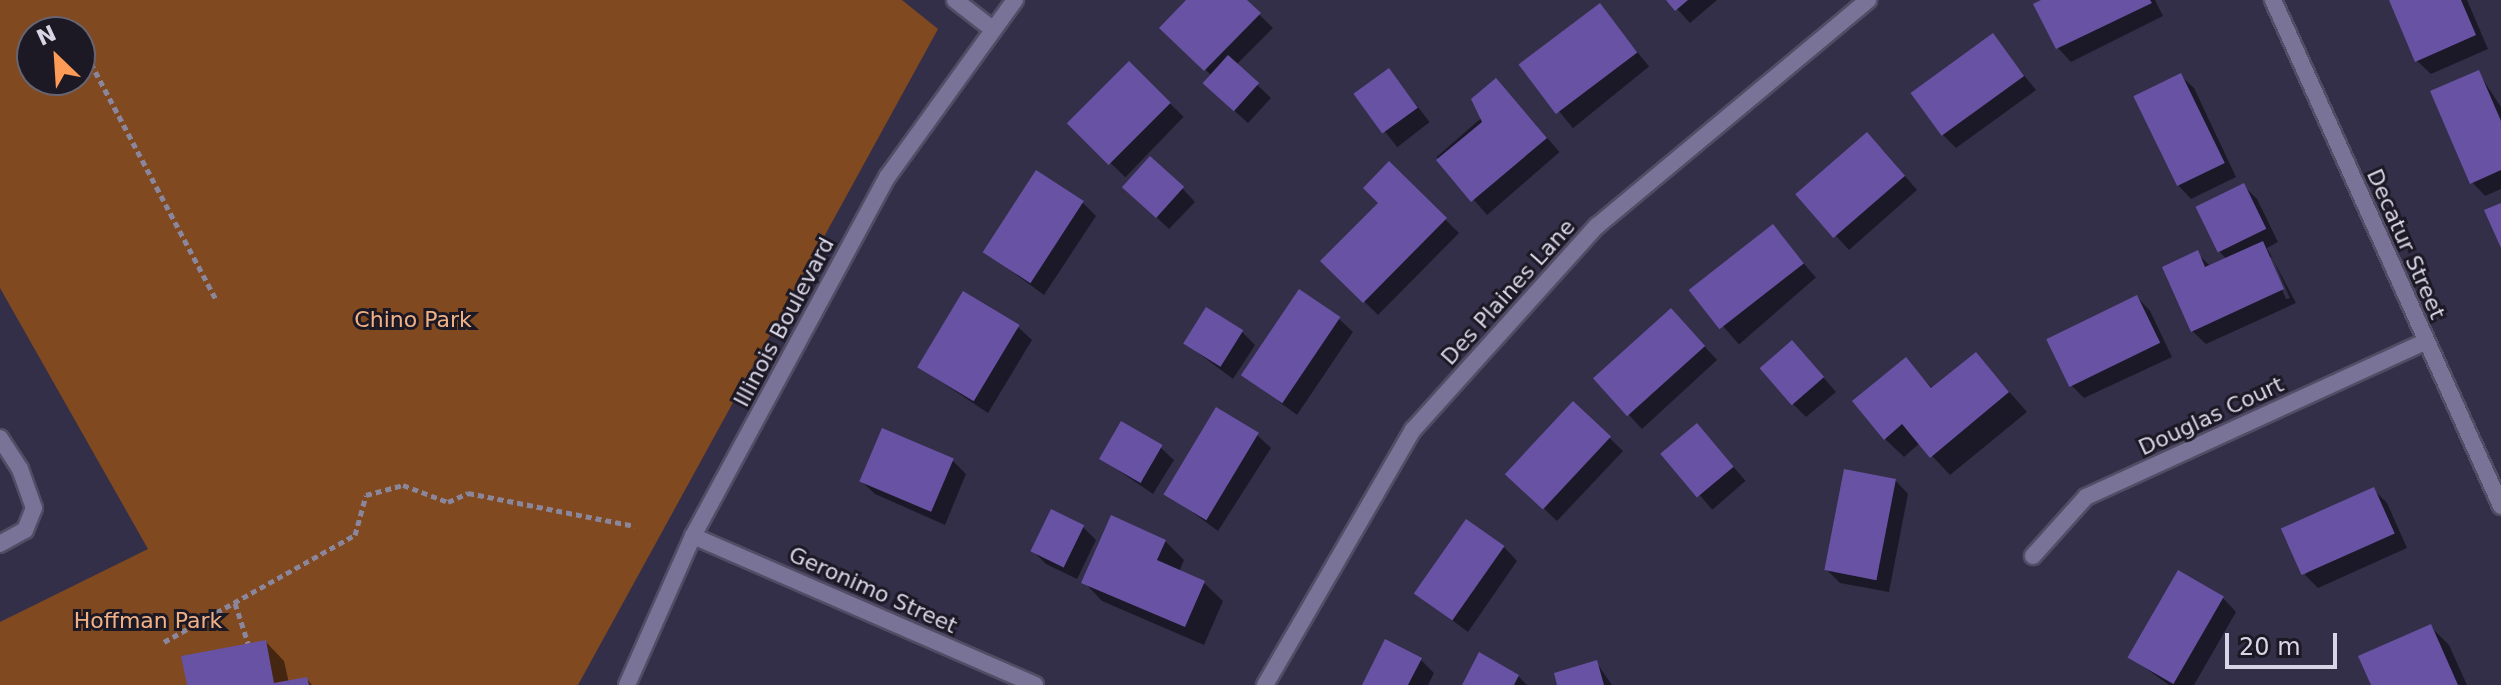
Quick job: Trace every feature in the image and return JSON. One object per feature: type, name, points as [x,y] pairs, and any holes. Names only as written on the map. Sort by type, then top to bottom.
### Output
[{"type":"street","points":[[955,0],[991,28]]},
{"type":"street","name":"Illinois Boulevard","points":[[627,685],[693,536],[888,176],[991,28],[1015,0]]},
{"type":"street","name":"Des Plaines Lane","points":[[1265,685],[1413,430],[1597,226],[1868,0]]},
{"type":"street","name":"Decatur Street","points":[[2273,0],[2501,506]]},
{"type":"street","name":"Douglas Court","points":[[2033,556],[2086,497],[2426,341]]},
{"type":"street","points":[[0,438],[20,469],[34,508],[25,530],[0,544]]},
{"type":"street","name":"Geronimo Street","points":[[693,536],[1035,685]]},
{"type":"path","points":[[96,73],[216,300]]},
{"type":"path","points":[[164,642],[355,535],[366,495],[403,485],[448,502],[468,493],[635,526]]},
{"type":"path","points":[[235,603],[248,643]]},
{"type":"green space","name":"Chino Park","points":[[0,0],[902,0],[938,29],[578,685],[0,685],[0,622],[148,549],[0,288]]},
{"type":"building","points":[[1186,0],[1247,0],[1261,13],[1204,71],[1159,28]]},
{"type":"building","points":[[1666,0],[1688,0],[1675,11]]},
{"type":"building","points":[[2041,0],[2150,0],[2152,3],[2056,49],[2033,4]]},
{"type":"building","points":[[2389,0],[2461,0],[2476,35],[2415,62]]},
{"type":"building","points":[[1600,3],[1637,53],[1556,114],[1519,64]]},
{"type":"building","points":[[1993,33],[2024,76],[1942,136],[1910,93]]},
{"type":"building","points":[[1228,55],[1259,83],[1234,111],[1203,83]]},
{"type":"building","points":[[1129,61],[1171,103],[1108,165],[1067,123]]},
{"type":"building","points":[[1389,68],[1418,108],[1382,134],[1353,94]]},
{"type":"building","points":[[2479,70],[2501,121],[2501,170],[2470,184],[2430,91]]},
{"type":"building","points":[[2181,73],[2225,163],[2177,186],[2133,96]]},
{"type":"building","points":[[1496,78],[1547,138],[1471,202],[1436,160],[1482,122],[1471,99]]},
{"type":"building","points":[[1867,132],[1905,176],[1833,238],[1795,194]]},
{"type":"building","points":[[1150,156],[1184,187],[1156,218],[1122,187]]},
{"type":"building","points":[[1389,161],[1447,218],[1363,303],[1320,261],[1378,203],[1363,188]]},
{"type":"building","points":[[1036,170],[1084,201],[1030,283],[983,252]]},
{"type":"building","points":[[2244,183],[2266,229],[2218,253],[2195,207]]},
{"type":"building","points":[[2501,203],[2501,248],[2484,210]]},
{"type":"building","points":[[1773,224],[1804,263],[1719,329],[1689,290]]},
{"type":"building","points":[[2263,241],[2284,289],[2191,332],[2162,267],[2198,250],[2205,267]]},
{"type":"building","points":[[1299,289],[1340,317],[1282,403],[1241,375]]},
{"type":"building","points":[[963,291],[1020,325],[974,401],[917,367]]},
{"type":"building","points":[[2137,295],[2160,343],[2069,387],[2046,339]]},
{"type":"building","points":[[1206,307],[1243,330],[1221,367],[1183,343]]},
{"type":"building","points":[[1671,308],[1705,346],[1627,416],[1593,378]]},
{"type":"building","points":[[1792,340],[1824,377],[1792,405],[1760,368]]},
{"type":"building","points":[[1976,352],[2009,392],[1930,458],[1902,424],[1884,440],[1852,401],[1906,357],[1931,388]]},
{"type":"building","points":[[1573,401],[1611,436],[1543,510],[1505,474]]},
{"type":"building","points":[[1216,407],[1259,433],[1206,520],[1163,494]]},
{"type":"building","points":[[1121,421],[1163,445],[1141,483],[1099,459]]},
{"type":"building","points":[[1697,423],[1734,467],[1697,498],[1660,454]]},
{"type":"building","points":[[882,428],[954,458],[931,512],[859,481]]},
{"type":"building","points":[[1844,469],[1896,479],[1876,580],[1824,570]]},
{"type":"building","points":[[2374,487],[2395,534],[2302,575],[2281,528]]},
{"type":"building","points":[[1051,509],[1084,525],[1064,567],[1030,551]]},
{"type":"building","points":[[1111,515],[1166,540],[1157,560],[1205,581],[1185,627],[1081,583]]},
{"type":"building","points":[[1466,519],[1505,546],[1452,621],[1414,594]]},
{"type":"building","points":[[2178,570],[2224,597],[2173,684],[2128,657]]},
{"type":"building","points":[[2431,624],[2458,685],[2371,685],[2358,656]]},
{"type":"building","points":[[1385,639],[1422,658],[1408,685],[1362,685]]},
{"type":"building","points":[[266,640],[274,683],[307,677],[309,685],[187,685],[181,656]]},
{"type":"building","points":[[1479,652],[1519,675],[1514,685],[1462,685]]},
{"type":"building","points":[[1597,660],[1604,685],[1557,685],[1554,673]]},
{"type":"park label","name":"Hoffman Park","points":[[148,621]]}]
